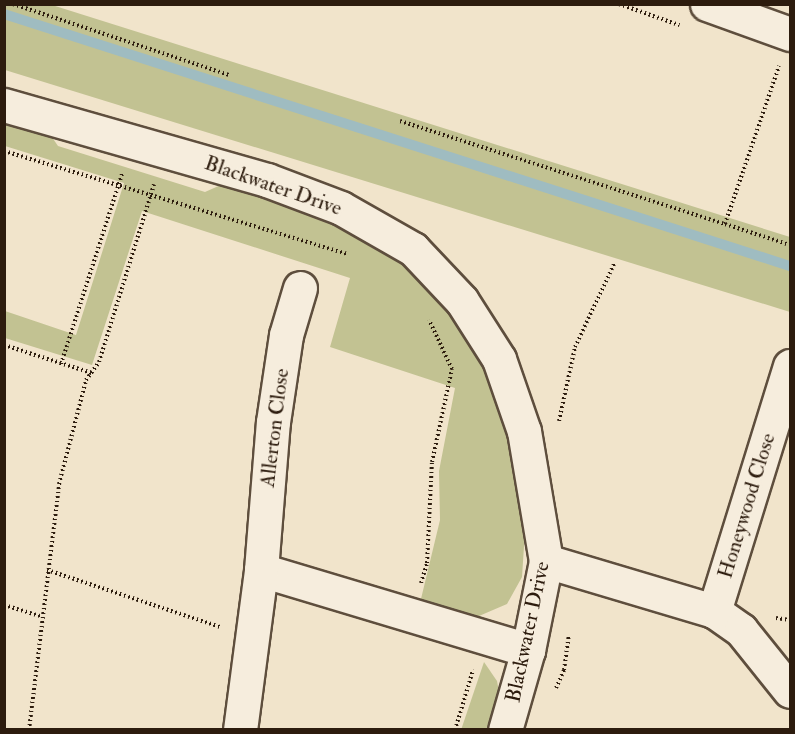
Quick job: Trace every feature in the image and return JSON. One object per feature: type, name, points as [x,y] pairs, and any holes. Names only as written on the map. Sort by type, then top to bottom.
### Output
[{"type":"street","points":[[707,4],[790,34]]},
{"type":"street","name":"Blackwater Drive","points":[[4,105],[267,180],[341,207],[413,249],[462,302],[499,359],[524,431],[546,561],[528,650],[506,729]]},
{"type":"street","name":"Allerton Close","points":[[240,729],[261,570],[273,422],[286,335],[300,288]]},
{"type":"street","name":"Honeywood Close","points":[[714,611],[790,366]]},
{"type":"street","points":[[546,561],[714,611],[741,630],[790,691]]},
{"type":"street","points":[[261,570],[528,650]]},
{"type":"path","points":[[13,4],[229,75]]},
{"type":"path","points":[[725,224],[790,34]]},
{"type":"path","points":[[400,121],[790,245]]},
{"type":"path","points":[[60,364],[119,185],[127,141]]},
{"type":"path","points":[[4,151],[151,194],[357,260]]},
{"type":"path","points":[[30,729],[40,616],[59,484],[86,380],[92,373],[164,151]]},
{"type":"path","points":[[411,615],[427,563],[432,462],[452,369],[423,311]]},
{"type":"path","points":[[4,345],[92,373]]},
{"type":"path","points":[[47,570],[251,638]]},
{"type":"path","points":[[4,605],[40,616]]},
{"type":"path","points":[[455,729],[482,636]]},
{"type":"green space","points":[[4,5],[52,5],[790,237],[790,312],[5,70]]},
{"type":"green space","points":[[4,120],[45,127],[58,146],[205,192],[223,184],[305,207],[377,242],[419,278],[460,323],[485,365],[503,412],[525,531],[522,577],[507,604],[479,616],[463,617],[420,603],[440,520],[439,471],[455,388],[330,347],[350,278],[142,211],[92,365],[5,338],[5,311],[76,335],[124,183],[5,146]]},
{"type":"green space","points":[[484,662],[497,681],[500,697],[492,729],[461,730]]},
{"type":"waterway","points":[[4,14],[790,266]]}]
